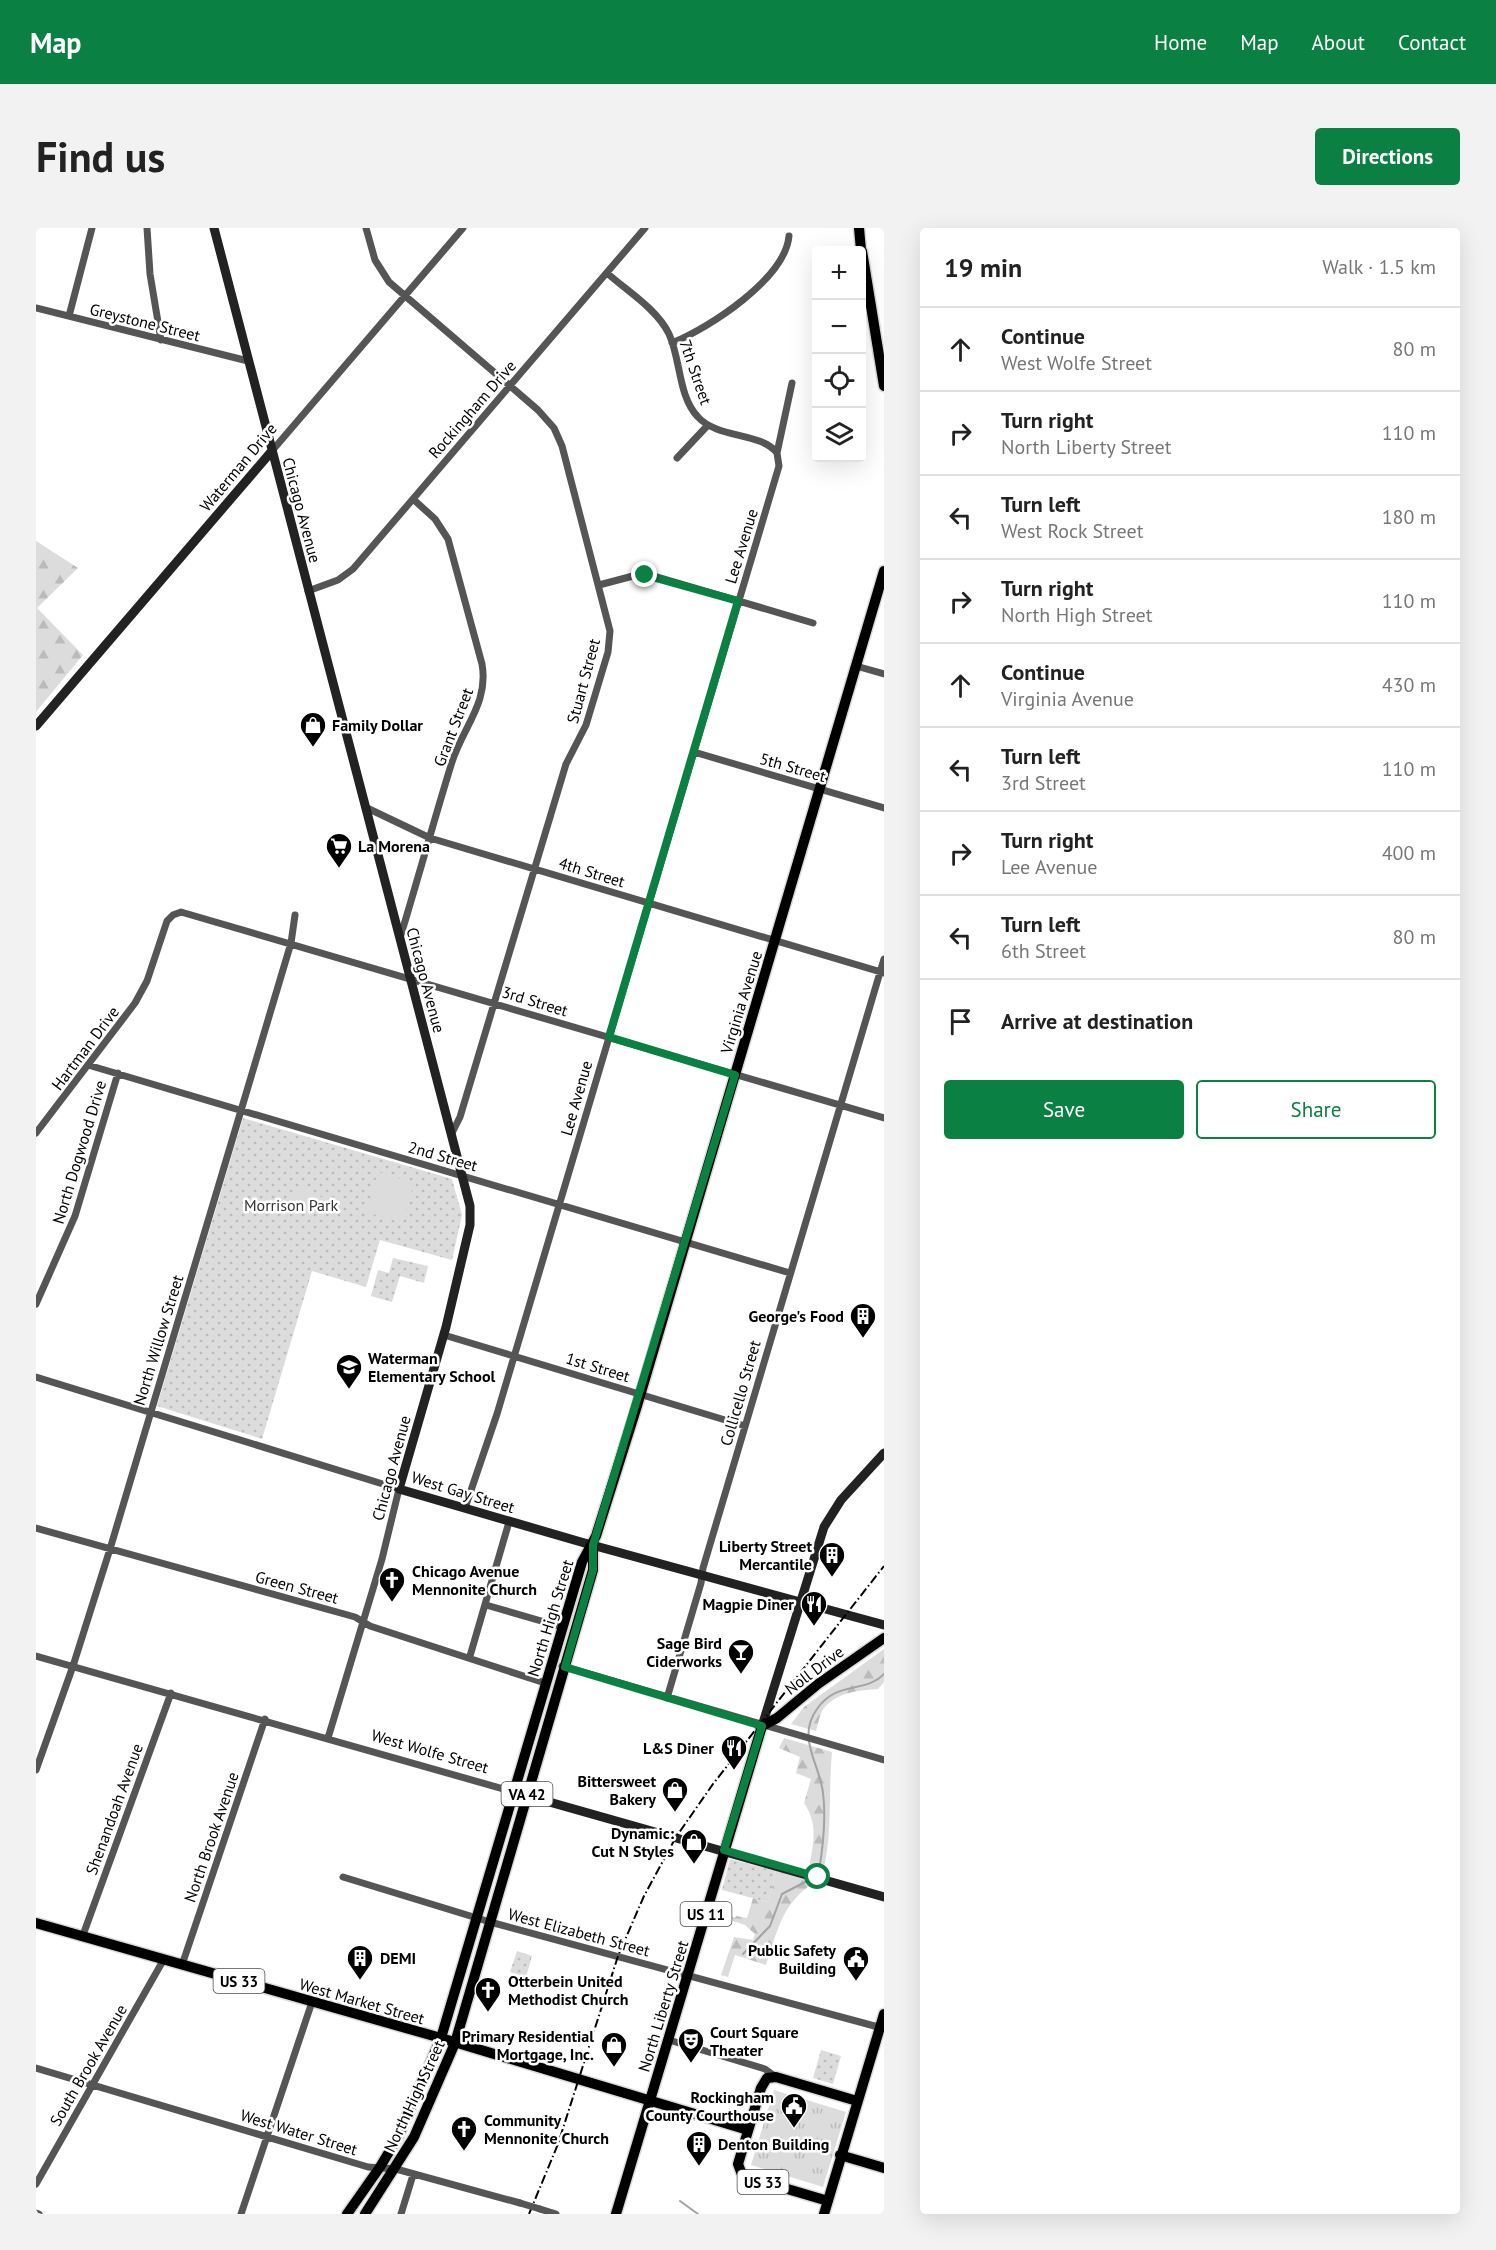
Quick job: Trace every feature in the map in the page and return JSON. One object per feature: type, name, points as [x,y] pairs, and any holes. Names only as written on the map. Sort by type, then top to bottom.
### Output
[{"type":"main road","points":[[859,228],[861,246]]},
{"type":"main road","points":[[866,280],[884,386]]},
{"type":"main road","name":"Virginia Avenue","points":[[593,1545],[640,1394],[884,571]]},
{"type":"main road","name":"North High Street","points":[[441,2038],[478,1919],[551,1662],[582,1562],[593,1545]]},
{"type":"main road","name":"North High Street","points":[[365,2214],[396,2169],[426,2114],[455,2043],[593,1570],[593,1545]]},
{"type":"main road","name":"Noll Drive","points":[[762,1726],[777,1718],[818,1684],[884,1638]]},
{"type":"main road","name":"North Liberty Street","points":[[650,2102],[762,1726]]},
{"type":"main road","name":"West Market Street","points":[[36,1923],[441,2038],[748,2130]]},
{"type":"main road","points":[[824,2214],[857,2101],[882,2028],[884,2014]]},
{"type":"main road","name":"VA 42","points":[[347,2214],[380,2167],[416,2100],[441,2038]]},
{"type":"main road","points":[[776,2077],[857,2101]]},
{"type":"main road","name":"US 33","points":[[776,2077],[764,2081],[738,2164],[742,2174],[828,2201]]},
{"type":"main road","name":"US 11","points":[[616,2214],[650,2102]]},
{"type":"main road","points":[[840,2156],[884,2168]]},
{"type":"street","points":[[69,316],[92,228]]},
{"type":"street","points":[[147,228],[150,274],[161,340]]},
{"type":"street","name":"Chicago Avenue","points":[[214,228],[470,1202],[470,1225],[444,1335],[328,1738]]},
{"type":"street","name":"Stuart Street","points":[[366,228],[382,274],[404,297],[543,415],[558,434],[609,624],[608,652],[585,730],[565,766],[460,1117],[452,1135]]},
{"type":"street","name":"Waterman Drive","points":[[36,726],[463,228]]},
{"type":"street","name":"Rockingham Drive","points":[[308,591],[333,583],[348,574],[645,228]]},
{"type":"street","points":[[672,343],[715,322],[745,299],[780,259],[789,236]]},
{"type":"street","name":"7th Street","points":[[607,273],[658,318],[672,343],[688,400],[694,413],[708,425],[767,445],[777,453]]},
{"type":"street","name":"Greystone Street","points":[[36,308],[248,361]]},
{"type":"street","name":"Lee Avenue","points":[[465,1508],[559,1206],[778,466],[777,453],[792,383]]},
{"type":"street","points":[[677,458],[708,425]]},
{"type":"street","name":"Grant Street","points":[[400,940],[453,758],[480,704],[484,678],[451,546],[438,523],[413,499]]},
{"type":"street","points":[[599,585],[633,576],[654,576],[813,623]]},
{"type":"street","points":[[856,666],[884,674]]},
{"type":"street","name":"5th Street","points":[[694,752],[884,808]]},
{"type":"street","name":"4th Street","points":[[365,807],[430,838],[882,972]]},
{"type":"street","name":"3rd Street","points":[[133,1007],[147,981],[167,921],[179,913],[291,943],[884,1118]]},
{"type":"street","name":"North Willow Street","points":[[36,1770],[73,1666],[110,1549],[291,943],[295,915]]},
{"type":"street","name":"Collicello Street","points":[[666,1698],[701,1583],[700,1575],[882,972],[884,959]]},
{"type":"street","name":"Hartman Drive","points":[[36,1133],[133,1007]]},
{"type":"street","name":"2nd Street","points":[[88,1065],[790,1274]]},
{"type":"street","name":"North Dogwood Drive","points":[[36,1304],[75,1216],[117,1073]]},
{"type":"street","name":"1st Street","points":[[444,1335],[745,1426]]},
{"type":"street","name":"West Gay Street","points":[[36,1377],[509,1522],[884,1625]]},
{"type":"street","name":"North Liberty Street","points":[[762,1726],[799,1601],[829,1517],[841,1500],[884,1453]]},
{"type":"street","points":[[470,1656],[509,1522]]},
{"type":"street","name":"Green Street","points":[[36,1528],[355,1617],[363,1622],[546,1683]]},
{"type":"street","points":[[486,1605],[562,1627]]},
{"type":"street","name":"West Wolfe Street","points":[[36,1656],[884,1897]]},
{"type":"street","points":[[551,1662],[666,1698],[884,1760]]},
{"type":"street","name":"Shenandoah Avenue","points":[[83,1935],[171,1693]]},
{"type":"street","name":"North Brook Avenue","points":[[182,1965],[264,1719]]},
{"type":"street","name":"West Elizabeth Street","points":[[343,1877],[478,1919],[882,2028]]},
{"type":"street","name":"South Brook Avenue","points":[[36,2184],[164,1959]]},
{"type":"street","points":[[241,2214],[312,2002]]},
{"type":"street","points":[[669,2040],[765,2069],[776,2077]]},
{"type":"street","name":"West Water Street","points":[[36,2068],[368,2167],[396,2169],[556,2214]]},
{"type":"street","points":[[401,2214],[413,2175]]},
{"type":"green space","points":[[36,541],[78,568],[37,608],[83,655],[36,712]]},
{"type":"green space","name":"Morrison Park","points":[[243,1118],[452,1179],[462,1215],[452,1260],[380,1240],[366,1287],[312,1271],[262,1439],[157,1406]]},
{"type":"green space","points":[[378,1172],[414,1183],[402,1223],[366,1212]]},
{"type":"green space","points":[[301,1186],[327,1200],[320,1214],[294,1200]]},
{"type":"green space","points":[[393,1258],[428,1266],[424,1283],[400,1276],[392,1302],[371,1296],[378,1270],[389,1273]]},
{"type":"green space","points":[[884,1649],[884,1682],[878,1689],[856,1691],[835,1698],[823,1710],[816,1731],[791,1724],[804,1707]]},
{"type":"green space","points":[[784,1738],[832,1752],[829,1828],[823,1872],[809,1868],[813,1827],[809,1811],[804,1803],[811,1779],[796,1773],[800,1757],[779,1748]]},
{"type":"green space","points":[[730,1859],[776,1871],[768,1902],[722,1890]]},
{"type":"green space","points":[[776,1871],[815,1882],[804,1890],[788,1908],[778,1928],[766,1965],[735,1955],[728,1977],[721,1975],[734,1937],[753,1940],[755,1934],[745,1925],[717,1916],[717,1913],[735,1918],[736,1916],[747,1918],[753,1898],[768,1902]]},
{"type":"green space","points":[[517,1951],[532,1956],[526,1977],[510,1972]]},
{"type":"green space","points":[[821,2050],[841,2056],[833,2084],[813,2078]]},
{"type":"green space","points":[[774,2090],[846,2112],[823,2187],[751,2165]]},
{"type":"waterway","points":[[816,1874],[819,1871],[822,1852],[824,1812],[821,1782],[809,1741],[811,1720],[817,1709],[833,1694],[868,1684],[884,1674]]},
{"type":"waterway","points":[[743,1954],[770,1926],[782,1894],[809,1880]]},
{"type":"waterway","points":[[680,2201],[698,2214]]},
{"type":"railway","points":[[529,2214],[558,2144],[618,1956],[644,1896],[676,1837],[713,1784],[884,1566]]},
{"type":"place","name":"Family Dollar","points":[[313,748]]},
{"type":"place","name":"La Morena","points":[[339,869]]},
{"type":"place","name":"George's Food","points":[[863,1339]]},
{"type":"place","name":"Waterman Elementary School","points":[[349,1390]]},
{"type":"place","name":"Liberty Street Mercantile","points":[[832,1578]]},
{"type":"place","name":"Chicago Avenue Mennonite Church","points":[[392,1603]]},
{"type":"place","name":"Magpie Diner","points":[[814,1627]]},
{"type":"place","name":"Sage Bird Ciderworks","points":[[741,1675]]},
{"type":"place","name":"L&S Diner","points":[[734,1771]]},
{"type":"place","name":"Bittersweet Bakery","points":[[675,1813]]},
{"type":"place","name":"Dynamic: Cut N Styles","points":[[694,1865]]},
{"type":"place","name":"DEMI","points":[[360,1981]]},
{"type":"place","name":"Public Safety Building","points":[[856,1982]]},
{"type":"place","name":"Otterbein United Methodist Church","points":[[488,2013]]},
{"type":"place","name":"Court Square Theater","points":[[691,2064]]},
{"type":"place","name":"Primary Residential Mortgage, Inc.","points":[[614,2068]]},
{"type":"place","name":"Rockingham County Courthouse","points":[[794,2129]]},
{"type":"place","name":"Community Mennonite Church","points":[[464,2152]]},
{"type":"place","name":"Denton Building","points":[[699,2167]]},
{"type":"route","points":[[645,575],[738,601],[609,1037],[735,1075],[637,1406],[593,1545],[593,1570],[565,1667],[762,1726],[724,1850],[818,1877]]}]
